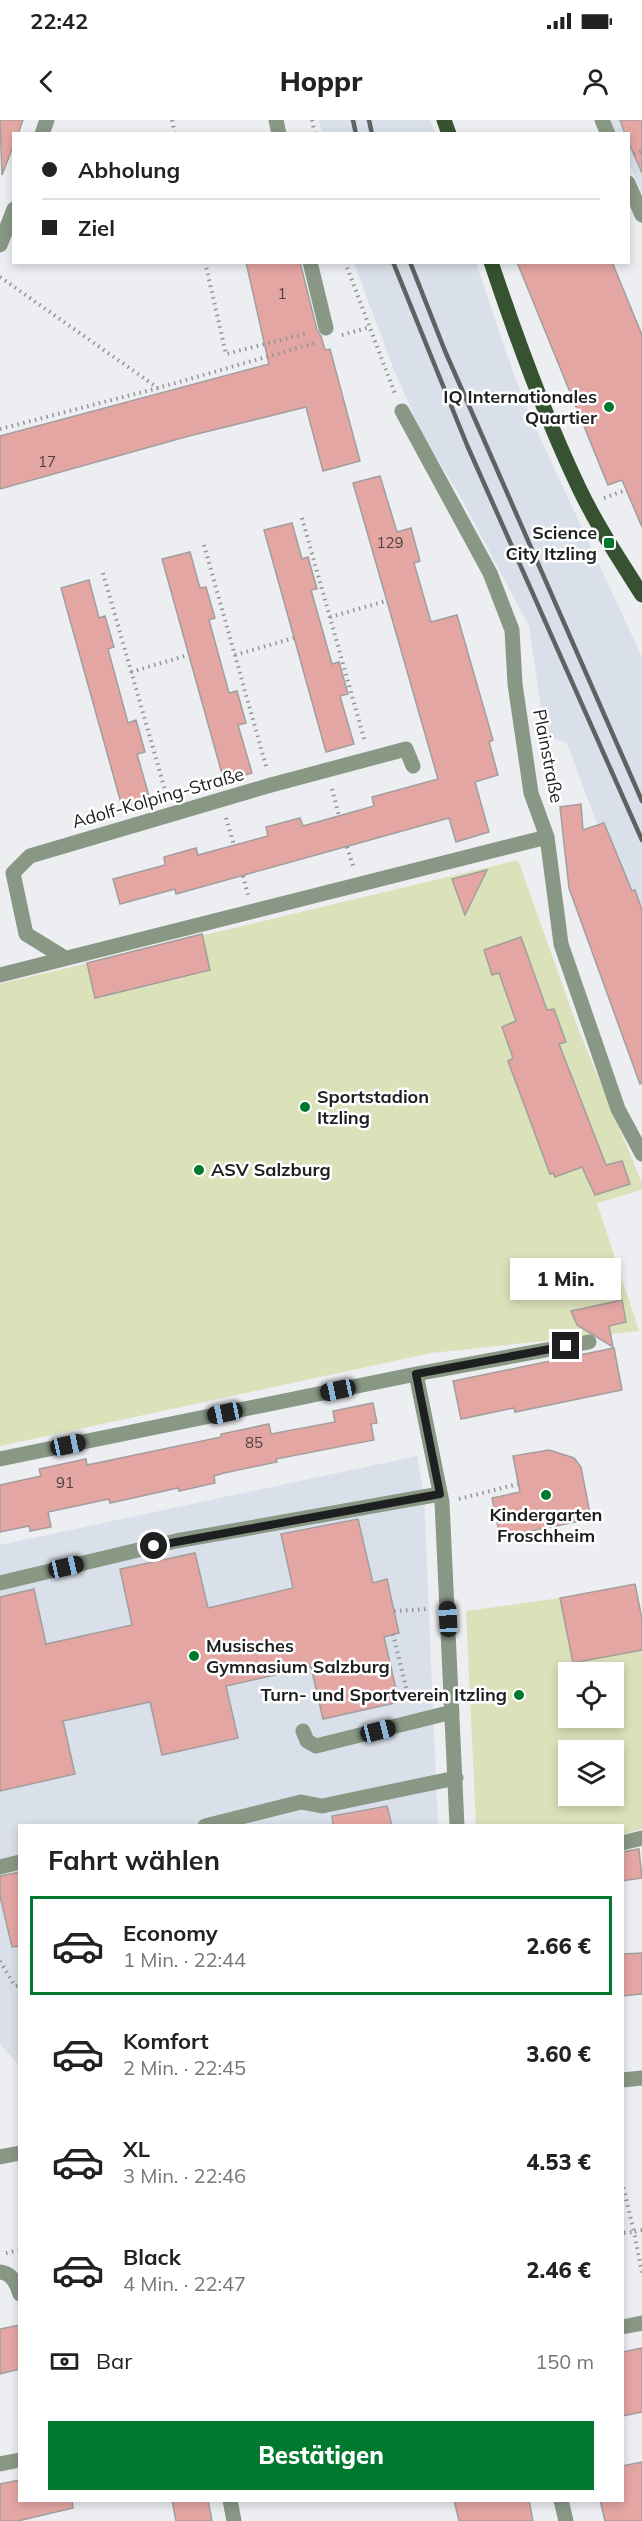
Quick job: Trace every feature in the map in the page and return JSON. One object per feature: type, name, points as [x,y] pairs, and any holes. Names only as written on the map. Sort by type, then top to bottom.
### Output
[{"type":"main road","points":[[492,264],[542,406],[580,489],[609,543],[642,595]]},
{"type":"street","points":[[630,188],[642,215]]},
{"type":"street","points":[[0,245],[12,214]]},
{"type":"street","points":[[311,264],[329,335]]},
{"type":"street","name":"Plainstraße","points":[[402,411],[490,573],[512,630],[515,684],[531,793],[547,837],[561,944],[618,1109],[642,1154]]},
{"type":"street","name":"Adolf-Kolping-Straße","points":[[65,958],[26,934],[6,873],[30,856],[271,785],[406,749],[413,766]]},
{"type":"street","points":[[0,975],[547,837]]},
{"type":"street","points":[[0,1459],[416,1374],[589,1342]]},
{"type":"street","points":[[416,1374],[440,1494],[457,1824]]},
{"type":"street","points":[[0,1583],[176,1541],[440,1494]]},
{"type":"street","points":[[303,1731],[307,1741],[316,1746],[453,1712]]},
{"type":"street","points":[[213,1824],[301,1802],[322,1806],[456,1778]]},
{"type":"street","points":[[624,1842],[642,1838]]},
{"type":"street","points":[[0,1867],[18,1862]]},
{"type":"street","points":[[624,2080],[642,2078]]},
{"type":"street","points":[[0,2157],[18,2153]]},
{"type":"street","points":[[0,2272],[6,2272],[18,2287]]},
{"type":"street","points":[[624,2327],[642,2323]]},
{"type":"street","points":[[0,2464],[18,2460]]},
{"type":"street","points":[[230,2502],[234,2521]]},
{"type":"street","points":[[561,2502],[566,2521]]},
{"type":"path","points":[[205,264],[226,354],[370,327]]},
{"type":"path","points":[[346,264],[402,411]]},
{"type":"path","points":[[0,277],[158,388]]},
{"type":"path","points":[[0,429],[158,388],[329,335]]},
{"type":"path","points":[[302,518],[369,759]]},
{"type":"path","points":[[204,545],[271,785]]},
{"type":"path","points":[[103,573],[172,814]]},
{"type":"path","points":[[330,617],[386,601]]},
{"type":"path","points":[[235,655],[294,638]]},
{"type":"path","points":[[131,672],[188,655]]},
{"type":"path","points":[[327,771],[339,816]]},
{"type":"path","points":[[221,800],[234,845]]},
{"type":"path","points":[[455,1500],[518,1485]]},
{"type":"path","points":[[394,1611],[435,1609]]},
{"type":"path","points":[[393,1634],[411,1708]]},
{"type":"path","points":[[0,1961],[15,1986],[18,1985]]},
{"type":"path","points":[[624,2190],[642,2273]]},
{"type":"path","points":[[624,2234],[642,2230]]},
{"type":"shaded area","points":[[319,120],[430,120],[435,132],[322,132]]},
{"type":"shaded area","points":[[610,120],[642,120],[642,194],[630,165],[630,132],[616,132]]},
{"type":"shaded area","points":[[354,264],[476,264],[513,372],[535,427],[642,657],[642,945],[567,743],[545,736],[529,626],[460,496],[423,436],[394,370]]},
{"type":"shaded area","points":[[417,1456],[424,1495],[438,1824],[18,1824],[18,2064],[0,2044],[0,1545]]},
{"type":"green space","name":"Sportstadion Itzling","points":[[518,860],[579,1031],[642,1183],[642,1190],[597,1203],[639,1331],[431,1353],[0,1446],[0,984]]},
{"type":"green space","name":"Turn- und Sportverein Itzling","points":[[560,1598],[573,1662],[558,1662],[558,1728],[624,1728],[624,1662],[578,1662],[642,1650],[642,1829],[624,1834],[624,1824],[476,1824],[466,1611]]},
{"type":"building","points":[[0,120],[23,120],[19,132],[12,132],[12,149],[2,175]]},
{"type":"building","points":[[620,120],[642,120],[642,173],[630,146],[630,132],[624,132]]},
{"type":"building","points":[[246,264],[300,264],[317,330],[325,350],[330,349],[360,461],[323,471],[306,407],[189,436],[0,489],[0,436],[269,364]]},
{"type":"building","name":"IQ Internationales Quartier","points":[[518,264],[613,264],[642,335],[642,527],[622,480],[608,485]]},
{"type":"building","points":[[380,476],[397,532],[411,528],[420,561],[414,563],[431,622],[457,615],[493,740],[489,742],[498,775],[475,782],[489,832],[456,842],[449,818],[176,894],[175,889],[120,904],[113,879],[165,865],[164,857],[196,848],[198,855],[268,836],[266,827],[300,818],[303,826],[374,806],[372,797],[438,779],[353,483]]},
{"type":"building","points":[[292,523],[302,559],[308,557],[317,589],[311,590],[332,664],[339,662],[348,694],[340,696],[354,744],[326,752],[264,530]]},
{"type":"building","points":[[190,552],[200,588],[206,587],[215,618],[209,620],[229,693],[237,691],[246,723],[238,725],[252,773],[224,781],[162,559]]},
{"type":"building","points":[[89,580],[99,618],[105,616],[114,647],[108,649],[128,723],[136,720],[145,752],[137,754],[151,803],[123,810],[61,588]]},
{"type":"building","points":[[581,804],[583,830],[604,823],[642,910],[642,1083],[640,1084],[569,888],[560,807]]},
{"type":"building","points":[[487,870],[465,915],[452,879]]},
{"type":"building","points":[[202,934],[210,970],[95,998],[87,963]]},
{"type":"building","points":[[521,937],[547,1010],[554,1009],[566,1042],[559,1044],[606,1165],[622,1161],[630,1184],[595,1195],[582,1167],[555,1177],[553,1173],[550,1174],[508,1061],[513,1058],[502,1027],[516,1021],[499,973],[492,975],[484,950]]},
{"type":"building","points":[[622,1300],[626,1322],[609,1326],[613,1347],[577,1325],[571,1311]]},
{"type":"building","points":[[614,1348],[622,1390],[515,1412],[514,1408],[461,1419],[453,1381]]},
{"type":"building","points":[[373,1403],[377,1423],[371,1424],[374,1440],[276,1459],[277,1462],[214,1476],[215,1483],[179,1491],[178,1488],[110,1503],[109,1499],[48,1512],[51,1527],[30,1531],[29,1526],[0,1532],[0,1485],[41,1476],[39,1469],[86,1459],[87,1465],[221,1437],[221,1434],[269,1424],[271,1434],[335,1422],[333,1411]]},
{"type":"building","name":"Kindergarten Froschheim","points":[[549,1450],[574,1458],[581,1467],[591,1519],[500,1537],[492,1498],[520,1492],[513,1456]]},
{"type":"building","name":"Musisches Gymnasium Salzburg","points":[[358,1519],[373,1583],[387,1579],[399,1633],[384,1637],[399,1702],[323,1719],[311,1667],[226,1686],[238,1738],[162,1755],[150,1702],[63,1721],[75,1774],[0,1791],[0,1597],[34,1589],[46,1644],[132,1625],[120,1569],[195,1553],[208,1608],[293,1588],[281,1534]]},
{"type":"building","points":[[635,1584],[642,1619],[642,1650],[573,1662],[560,1598]]},
{"type":"building","points":[[387,1806],[392,1824],[333,1824],[332,1816]]},
{"type":"building","points":[[639,1849],[642,1878],[624,1881],[624,1852]]},
{"type":"building","points":[[18,1872],[18,1946],[12,1947],[0,1896],[0,1876]]},
{"type":"building","points":[[642,1953],[642,1994],[624,1996],[624,1954]]},
{"type":"building","points":[[18,2325],[18,2370],[0,2374],[0,2329]]},
{"type":"building","points":[[642,2348],[642,2412],[624,2416],[624,2352]]},
{"type":"building","points":[[642,2462],[642,2521],[605,2521],[600,2502],[624,2502],[624,2466]]},
{"type":"building","points":[[18,2480],[18,2502],[72,2502],[73,2508],[18,2521],[0,2521],[0,2484]]},
{"type":"building","points":[[172,2502],[208,2502],[212,2521],[176,2521]]},
{"type":"building","points":[[454,2502],[529,2502],[533,2521],[459,2521]]},
{"type":"railway","points":[[353,120],[356,132]]},
{"type":"railway","points":[[369,120],[372,132]]},
{"type":"railway","points":[[394,264],[467,445],[642,840]]},
{"type":"railway","points":[[411,264],[445,351],[642,801]]},
{"type":"place","name":"IQ Internationales Quartier","points":[[609,407]]},
{"type":"place","name":"Science City Itzling","points":[[609,543]]},
{"type":"place","name":"Sportstadion Itzling","points":[[305,1107]]},
{"type":"place","name":"ASV Salzburg","points":[[199,1170]]},
{"type":"place","name":"Kindergarten Froschheim","points":[[546,1495]]},
{"type":"place","name":"Musisches Gymnasium Salzburg","points":[[194,1656]]},
{"type":"place","name":"Turn- und Sportverein Itzling","points":[[519,1695]]},
{"type":"route","points":[[154,1546],[440,1494],[416,1374],[566,1346]]}]
